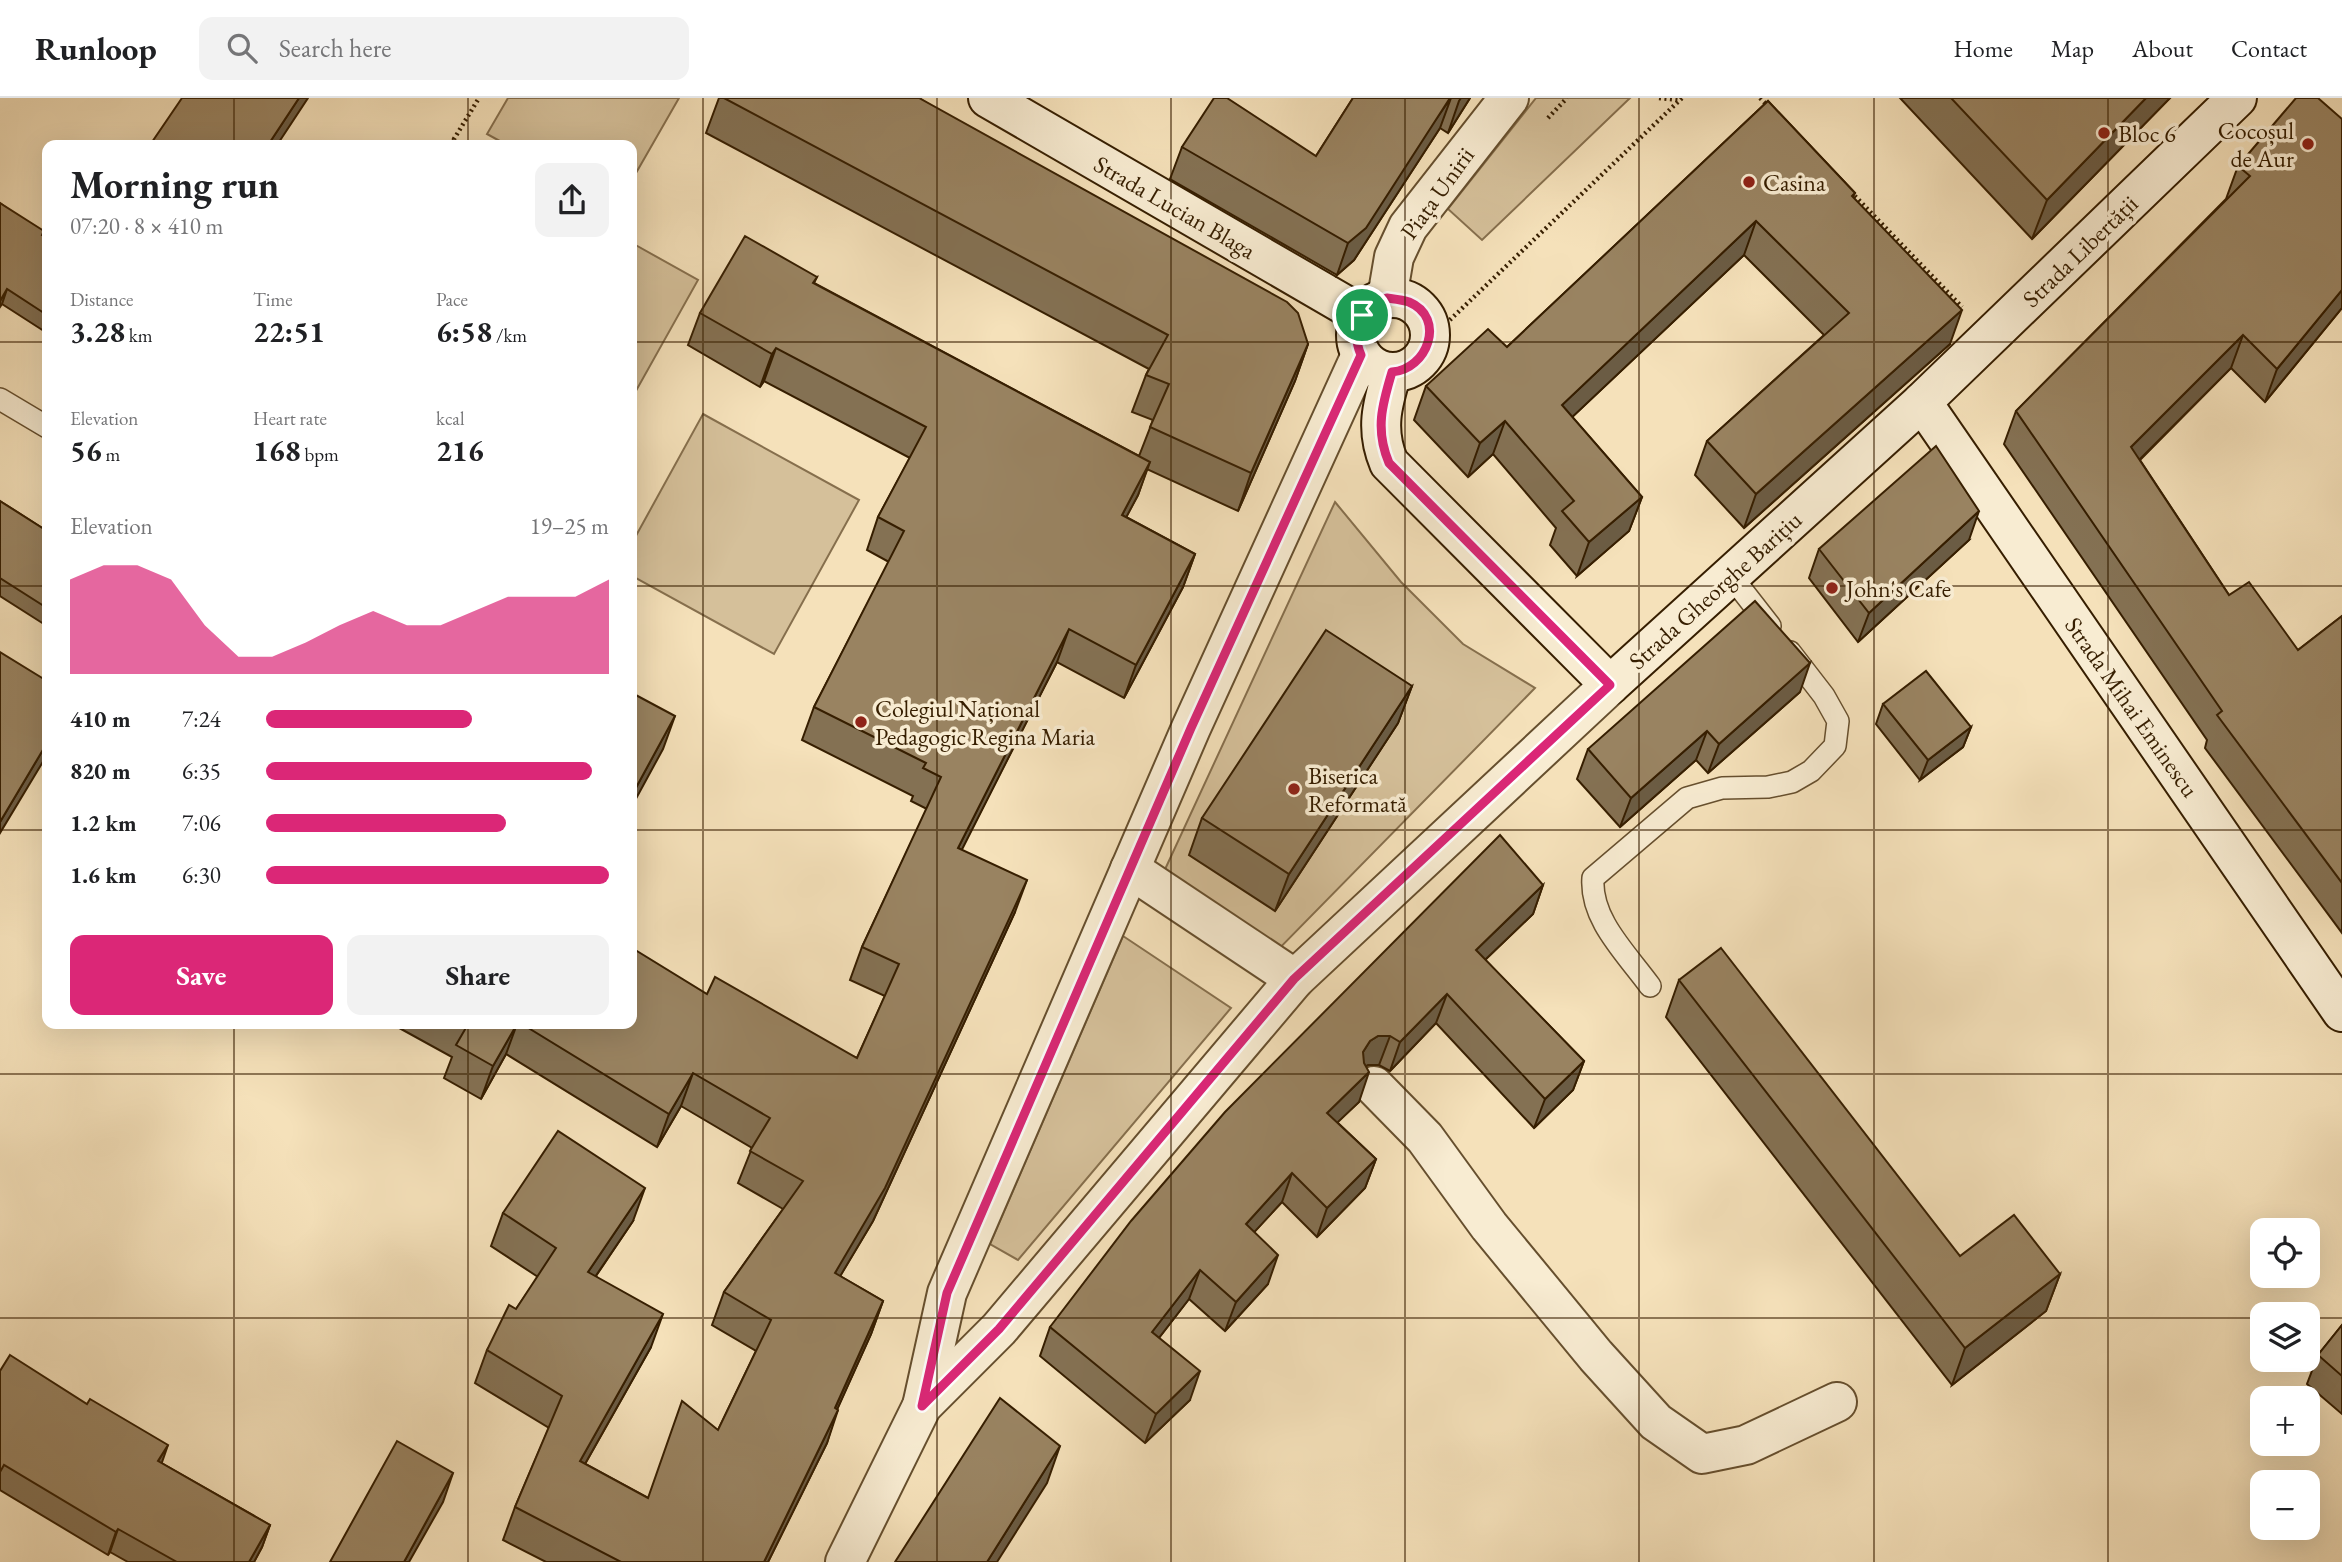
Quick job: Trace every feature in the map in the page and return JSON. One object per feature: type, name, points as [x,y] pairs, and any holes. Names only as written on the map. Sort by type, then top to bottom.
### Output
[{"type":"street","name":"Strada Lucian Blaga","points":[[988,98],[1374,307]]},
{"type":"street","name":"Piața Unirii","points":[[1374,307],[1408,227],[1508,98]]},
{"type":"street","name":"Strada Libertății","points":[[1923,402],[2237,98]]},
{"type":"street","points":[[1374,307],[1408,302],[1418,307],[1429,326],[1430,339],[1420,360],[1411,368],[1377,363],[1381,445],[1389,463],[1610,685]]},
{"type":"street","name":"Strada Gheorghe Barițiu","points":[[845,1562],[922,1406],[947,1293],[1130,869],[1377,363],[1356,335],[1374,307]]},
{"type":"street","name":"Strada Gheorghe Barițiu","points":[[922,1406],[999,1329],[1294,979],[1610,685],[1923,402]]},
{"type":"street","name":"Strada Mihai Eminescu","points":[[1923,402],[2342,1012]]},
{"type":"street","points":[[1130,869],[1294,979]]},
{"type":"street","points":[[1374,1086],[1426,1138],[1539,1290],[1656,1422],[1702,1454],[1746,1445],[1837,1402]]},
{"type":"lane","points":[[0,398],[42,424]]},
{"type":"lane","points":[[1650,986],[1598,914],[1592,897],[1593,878],[1687,798],[1723,788],[1768,787],[1792,782],[1811,771],[1835,746],[1838,721],[1824,696],[1731,576]]},
{"type":"path","points":[[454,140],[479,98]]},
{"type":"path","points":[[1659,98],[1681,99]]},
{"type":"path","points":[[1760,98],[1770,108]]},
{"type":"path","points":[[1430,339],[1681,99]]},
{"type":"path","points":[[1847,188],[1992,338]]},
{"type":"shaded area","points":[[508,98],[679,98],[637,171],[637,140],[498,140],[487,134]]},
{"type":"shaded area","points":[[1536,98],[1630,98],[1482,240],[1448,209]]},
{"type":"shaded area","points":[[637,246],[698,280],[637,389]]},
{"type":"shaded area","points":[[703,414],[859,500],[774,654],[637,579],[637,534]]},
{"type":"shaded area","points":[[1335,502],[1401,582],[1463,644],[1535,688],[1260,968],[1155,891]]},
{"type":"shaded area","points":[[1123,936],[1231,1008],[1018,1260],[990,1244]]},
{"type":"building","points":[[182,98],[299,98],[271,140],[153,140]]},
{"type":"building","points":[[724,98],[919,98],[1287,302],[1298,313],[1308,344],[1251,473],[1150,427],[1169,384],[1146,375],[1168,335]]},
{"type":"building","points":[[1214,98],[1227,98],[1316,156],[1353,98],[1450,98],[1366,228],[1348,243],[1182,147]]},
{"type":"building","points":[[1951,98],[2146,98],[2047,200]]},
{"type":"building","points":[[2296,98],[2318,98],[2342,119],[2342,290],[2277,369],[2243,335],[2131,447],[2229,595],[2249,582],[2298,650],[2342,616],[2342,883],[2217,715],[2222,711],[2016,411],[2250,176],[2238,166]]},
{"type":"building","points":[[1768,101],[1855,193],[1852,196],[1962,310],[1756,494],[1707,441],[1849,313],[1756,221],[1562,405],[1642,497],[1589,542],[1562,511],[1574,501],[1505,421],[1480,443],[1426,386],[1488,329],[1507,347]]},
{"type":"building","points":[[0,203],[42,230],[42,312],[7,289],[0,301]]},
{"type":"building","points":[[745,236],[817,277],[813,283],[1150,462],[1122,515],[1195,554],[1136,665],[1069,629],[958,848],[1027,880],[885,1188],[835,1273],[883,1301],[835,1408],[838,1410],[764,1562],[621,1562],[515,1507],[562,1396],[487,1350],[509,1305],[516,1309],[556,1248],[503,1213],[558,1131],[645,1188],[588,1272],[663,1314],[580,1461],[648,1498],[682,1401],[718,1430],[771,1320],[724,1292],[803,1181],[750,1151],[770,1118],[693,1073],[669,1114],[530,1029],[637,1029],[637,951],[707,994],[715,977],[857,1058],[899,964],[862,947],[941,777],[923,768],[926,763],[814,707],[904,531],[878,517],[926,427],[776,348],[772,354],[700,313]]},
{"type":"building","points":[[1936,446],[1979,511],[1869,613],[1819,549]]},
{"type":"building","points":[[0,501],[42,528],[42,605],[0,578]]},
{"type":"building","points":[[1755,601],[1810,663],[1719,744],[1707,731],[1631,798],[1588,749]]},
{"type":"building","name":"Biserica Reformată","points":[[1326,630],[1412,686],[1289,874],[1202,818]]},
{"type":"building","points":[[0,652],[42,678],[42,751],[0,822]]},
{"type":"building","points":[[1926,671],[1971,727],[1928,760],[1883,704]]},
{"type":"building","points":[[637,696],[675,716],[637,786]]},
{"type":"building","points":[[1500,835],[1543,885],[1476,950],[1584,1061],[1545,1099],[1447,994],[1400,1042],[1390,1036],[1378,1036],[1370,1041],[1363,1052],[1364,1063],[1369,1072],[1327,1113],[1376,1159],[1327,1208],[1292,1173],[1246,1224],[1278,1255],[1236,1302],[1200,1270],[1152,1332],[1200,1371],[1156,1414],[1050,1327],[1131,1221],[1225,1112]]},
{"type":"building","points":[[1721,948],[1960,1256],[2014,1215],[2060,1274],[1965,1348],[1679,980]]},
{"type":"building","points":[[465,1029],[514,1029],[493,1066],[456,1045]]},
{"type":"building","points":[[2342,1325],[2342,1376],[2320,1357],[2320,1352]]},
{"type":"building","points":[[10,1355],[87,1404],[90,1399],[168,1445],[158,1461],[270,1525],[249,1562],[177,1562],[118,1529],[116,1532],[4,1465],[0,1472],[0,1371]]},
{"type":"building","points":[[1000,1398],[1060,1446],[987,1562],[895,1562]]},
{"type":"building","points":[[397,1441],[453,1473],[404,1562],[330,1562]]},
{"type":"place","name":"Bloc 6","points":[[2104,133]]},
{"type":"place","name":"Cocoșul de Aur","points":[[2308,144]]},
{"type":"place","name":"Casina","points":[[1749,182]]},
{"type":"place","name":"John's Cafe","points":[[1832,588]]},
{"type":"place","name":"Colegiul Național Pedagogic Regina Maria","points":[[861,722]]},
{"type":"place","name":"Biserica Reformată","points":[[1294,789]]},
{"type":"route","points":[[1387,298],[1418,307],[1429,326],[1427,350],[1411,368],[1392,372],[1382,406],[1379,425],[1381,445],[1389,463],[1610,685],[1294,979],[999,1329],[922,1406],[947,1293],[1191,728],[1361,355],[1356,335],[1357,324],[1362,315],[1369,307],[1387,298]]}]
